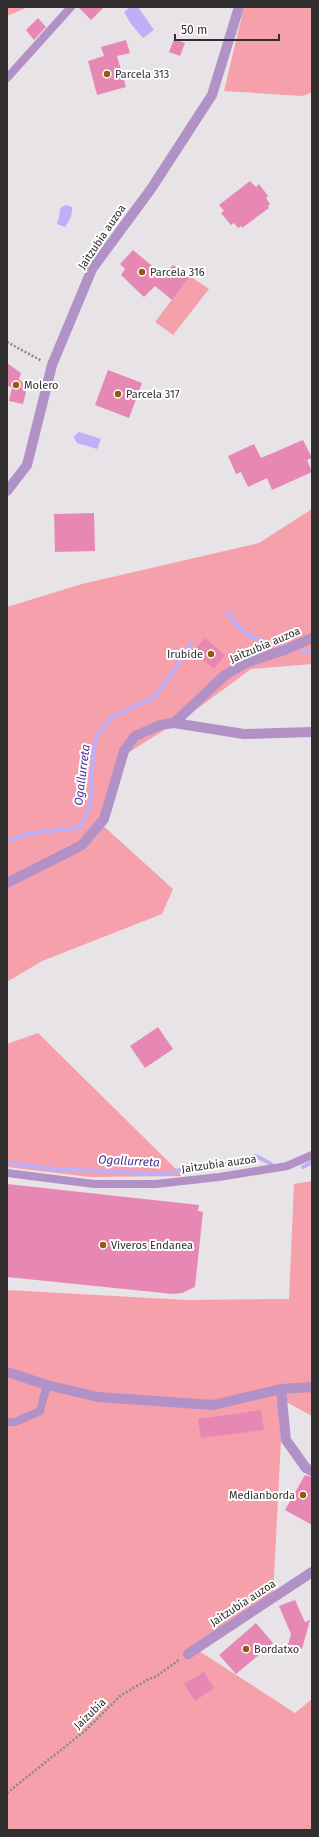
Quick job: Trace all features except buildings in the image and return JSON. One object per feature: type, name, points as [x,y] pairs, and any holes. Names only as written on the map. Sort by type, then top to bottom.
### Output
[{"type":"street","name":"Jaitzubia auzoa","points":[[7,491],[28,465],[52,365],[92,269],[151,189],[212,95],[239,7]]},
{"type":"street","name":"Jaitzubia auzoa","points":[[174,723],[225,675],[248,662],[312,638]]},
{"type":"street","points":[[7,883],[82,845],[104,819],[124,751],[135,736],[160,725],[174,723],[244,734],[312,732]]},
{"type":"street","points":[[7,1372],[47,1385],[98,1397],[213,1405],[281,1389],[312,1387]]},
{"type":"street","points":[[281,1389],[286,1440],[306,1468],[312,1471]]},
{"type":"street","name":"Jaitzubia auzoa","points":[[188,1654],[312,1572]]},
{"type":"lane","points":[[7,78],[71,7]]},
{"type":"lane","name":"Jaitzubia auzoa","points":[[7,1173],[94,1184],[156,1184],[219,1177],[288,1166],[312,1155]]},
{"type":"lane","points":[[7,1422],[15,1422],[40,1411],[47,1385]]},
{"type":"path","points":[[7,342],[52,365]]},
{"type":"path","name":"Jaizubia","points":[[7,1793],[86,1730],[120,1696],[147,1680],[157,1676],[188,1654]]},
{"type":"shaded area","points":[[7,7],[28,7],[7,16]]},
{"type":"shaded area","points":[[130,7],[138,7],[154,30],[143,38],[131,24],[124,12]]},
{"type":"shaded area","points":[[244,7],[312,7],[312,92],[303,96],[224,91]]},
{"type":"shaded area","points":[[66,205],[72,207],[72,213],[65,227],[57,224],[60,208]]},
{"type":"shaded area","points":[[190,276],[209,289],[173,335],[155,322]]},
{"type":"shaded area","points":[[79,432],[101,439],[97,449],[77,443],[74,438]]},
{"type":"shaded area","points":[[312,509],[312,664],[251,669],[190,714],[126,754],[98,821],[173,889],[162,914],[42,961],[7,982],[7,607],[82,584],[259,543]]},
{"type":"shaded area","points":[[38,1033],[183,1176],[90,1177],[7,1167],[7,1044]]},
{"type":"shaded area","points":[[312,1181],[312,1416],[283,1400],[273,1597],[193,1647],[295,1713],[312,1699],[312,1830],[7,1830],[7,1290],[187,1300],[289,1299],[294,1184]]},
{"type":"waterway","name":"Ogallurreta","points":[[226,614],[231,615],[240,628],[253,637],[269,643],[284,645]]},
{"type":"waterway","name":"Ogallurreta","points":[[7,841],[20,836],[81,826],[90,807],[93,753],[97,736],[112,717],[153,698],[168,680],[191,644]]},
{"type":"waterway","name":"Ogallurreta","points":[[302,651],[312,651]]},
{"type":"waterway","name":"Ogallurreta","points":[[7,1163],[55,1169],[163,1174],[189,1168],[211,1168],[256,1156],[271,1164]]},
{"type":"waterway","name":"Ogallurreta","points":[[303,1167],[312,1162]]},
{"type":"place","name":"Parcela 313","points":[[107,74]]},
{"type":"place","name":"Parcela 316","points":[[142,272]]},
{"type":"place","name":"Molero","points":[[16,385]]},
{"type":"place","name":"Parcela 317","points":[[118,394]]},
{"type":"place","name":"Irubide","points":[[211,654]]},
{"type":"place","name":"Viveros Endanea","points":[[103,1245]]},
{"type":"place","name":"Medianborda","points":[[303,1495]]},
{"type":"place","name":"Bordatxo","points":[[246,1649]]}]
